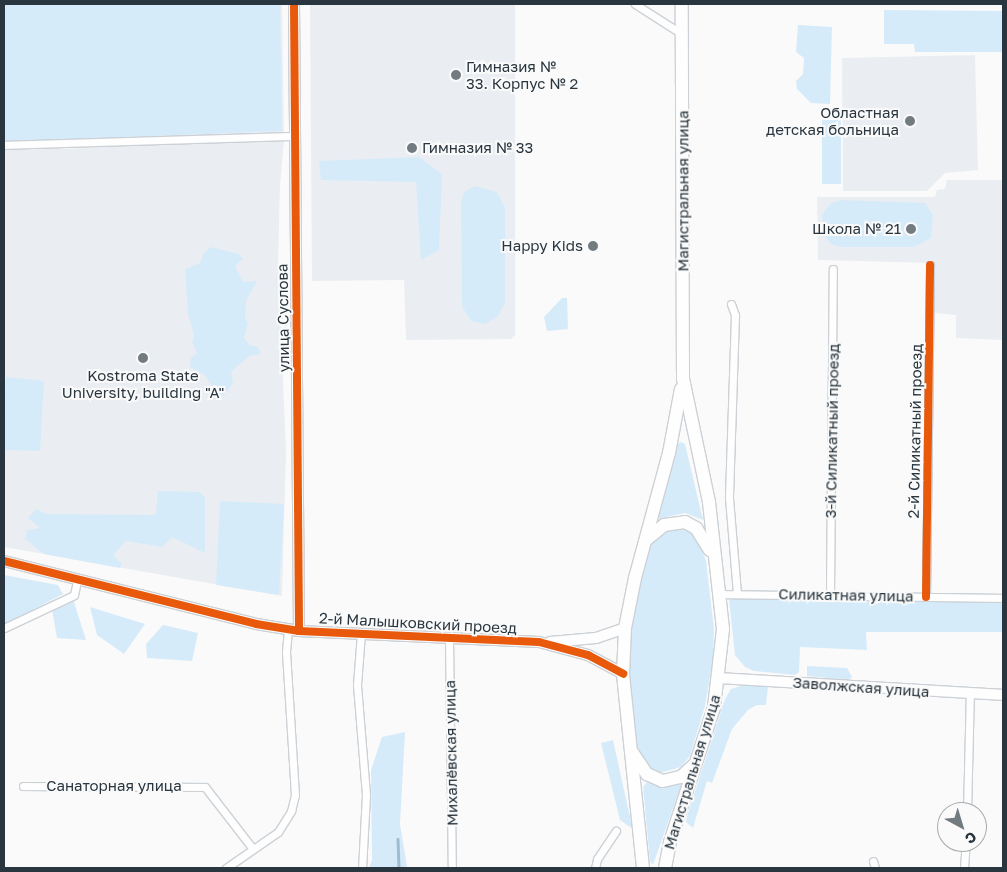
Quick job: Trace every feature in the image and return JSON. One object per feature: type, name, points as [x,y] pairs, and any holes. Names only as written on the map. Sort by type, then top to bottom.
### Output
[{"type":"highway","name":"Магистральная улица","points":[[643,868],[622,674],[625,628],[669,453],[683,379],[682,4]]},
{"type":"highway","name":"Магистральная улица","points":[[665,868],[670,842],[714,708],[719,678],[723,629],[709,502],[683,379]]},
{"type":"highway","points":[[647,538],[664,525],[685,522],[703,536],[714,557]]},
{"type":"highway","points":[[630,750],[647,774],[663,782],[681,777],[697,761]]},
{"type":"street","name":"улица Суслова","points":[[294,4],[299,631]]},
{"type":"street","points":[[634,4],[682,34]]},
{"type":"street","points":[[4,145],[295,136]]},
{"type":"street","name":"2-й Силикатный проезд","points":[[926,597],[930,265]]},
{"type":"street","name":"3-й Силикатный проезд","points":[[830,593],[834,269]]},
{"type":"street","points":[[731,304],[736,315],[729,498],[737,594]]},
{"type":"street","name":"2-й Малышковский проезд","points":[[4,561],[206,614],[299,631],[539,642],[588,655],[622,674]]},
{"type":"street","points":[[4,628],[74,594],[77,581]]},
{"type":"street","name":"Силикатная улица","points":[[719,594],[830,593],[1003,598]]},
{"type":"street","points":[[539,642],[596,638],[625,628]]},
{"type":"street","points":[[226,868],[253,849],[285,822],[295,795],[286,652],[288,629]]},
{"type":"street","points":[[361,633],[357,685],[366,795],[362,868]]},
{"type":"street","name":"Михалёвская улица","points":[[449,637],[452,868]]},
{"type":"street","name":"Заволжская улица","points":[[719,678],[1003,695]]},
{"type":"street","points":[[967,802],[970,694]]},
{"type":"street","name":"Санаторная улица","points":[[23,786],[205,786],[253,849]]},
{"type":"street","points":[[595,868],[597,859],[616,831]]},
{"type":"street","points":[[964,868],[965,852]]},
{"type":"shaded area","points":[[4,4],[280,4],[282,131],[4,142]]},
{"type":"shaded area","name":"Kostroma State University, building \"A\"","points":[[90,4],[282,4],[284,141],[280,185],[278,265],[286,451],[282,596],[4,547],[4,150],[94,148]]},
{"type":"shaded area","name":"Гимназия № 33","points":[[310,4],[515,4],[515,335],[511,339],[406,340],[404,280],[312,281]]},
{"type":"shaded area","points":[[884,10],[1003,11],[1003,52],[915,52],[914,44],[884,44]]},
{"type":"shaded area","points":[[798,25],[832,27],[830,104],[811,103],[797,89],[796,81],[803,74],[804,58],[796,52]]},
{"type":"shaded area","name":"Областная детская больница","points":[[975,55],[978,170],[945,173],[927,191],[843,191],[842,58]]},
{"type":"shaded area","points":[[822,120],[841,120],[841,184],[822,184]]},
{"type":"shaded area","points":[[419,157],[442,174],[439,250],[421,260],[416,182],[321,180],[319,161]]},
{"type":"shaded area","name":"Школа № 21","points":[[947,180],[1003,180],[1003,340],[956,338],[956,315],[934,313],[934,263],[818,260],[817,197],[935,197],[937,190],[945,189]]},
{"type":"shaded area","points":[[475,186],[497,192],[505,208],[505,303],[498,316],[485,324],[471,321],[462,306],[461,202],[464,192]]},
{"type":"shaded area","points":[[840,200],[925,203],[933,215],[931,238],[914,247],[840,247],[831,244],[824,235],[822,215],[830,204]]},
{"type":"shaded area","points":[[211,247],[239,254],[243,259],[235,266],[243,282],[257,281],[246,301],[245,318],[248,322],[244,338],[250,345],[258,347],[261,354],[249,356],[231,372],[233,383],[224,395],[217,394],[205,375],[190,367],[191,358],[197,353],[192,342],[194,335],[188,314],[185,269],[200,263],[204,253]]},
{"type":"shaded area","points":[[562,298],[567,298],[568,329],[547,331],[544,317]]},
{"type":"shaded area","points":[[6,377],[44,381],[40,451],[4,450]]},
{"type":"shaded area","points":[[681,442],[685,444],[703,520],[685,513],[657,519],[677,444]]},
{"type":"shaded area","points":[[158,491],[200,492],[205,498],[205,553],[172,537],[162,547],[126,541],[113,555],[122,564],[120,568],[44,554],[25,539],[27,530],[40,528],[28,518],[36,509],[47,514],[156,515]]},
{"type":"shaded area","points":[[220,501],[284,504],[279,595],[216,585]]},
{"type":"shaded area","points":[[677,528],[690,532],[698,540],[706,561],[714,629],[713,659],[705,706],[690,756],[681,767],[659,773],[652,771],[638,750],[629,676],[631,624],[651,543],[660,533]]},
{"type":"shaded area","points":[[4,575],[58,585],[63,594],[4,625]]},
{"type":"shaded area","points":[[73,599],[86,640],[57,638],[52,610]]},
{"type":"shaded area","points":[[729,599],[1003,601],[1003,632],[866,632],[867,650],[800,647],[799,672],[795,675],[754,671],[745,667],[735,655]]},
{"type":"shaded area","points":[[90,607],[145,624],[124,654],[97,635]]},
{"type":"shaded area","points":[[163,625],[198,633],[192,661],[147,658],[146,644]]},
{"type":"shaded area","points":[[807,666],[847,668],[852,677],[848,680],[807,676]]},
{"type":"shaded area","points":[[744,685],[768,687],[766,705],[757,705],[748,710],[732,729],[712,783],[707,781],[693,828],[686,822],[687,816],[725,699],[731,689]]},
{"type":"shaded area","points":[[405,732],[400,824],[407,867],[369,868],[372,860],[371,770],[382,737]]},
{"type":"shaded area","points":[[613,740],[632,826],[630,827],[620,820],[601,743]]},
{"type":"shaded area","points":[[647,782],[682,783],[653,865],[650,861],[643,787]]},
{"type":"waterway","points":[[398,839],[399,868]]},
{"type":"cycle path","points":[[294,4],[299,631]]},
{"type":"cycle path","points":[[926,597],[930,265]]},
{"type":"cycle path","points":[[4,561],[256,624],[299,631],[539,642],[588,655],[623,674]]},
{"type":"place","name":"Гимназия № 33. Корпус № 2","points":[[456,75]]},
{"type":"place","name":"Областная детская больница","points":[[910,121]]},
{"type":"place","name":"Гимназия № 33","points":[[412,148]]},
{"type":"place","name":"Школа № 21","points":[[911,229]]},
{"type":"place","name":"Happy Kids","points":[[593,246]]},
{"type":"place","name":"Kostroma State University, building \"A\"","points":[[143,358]]}]
